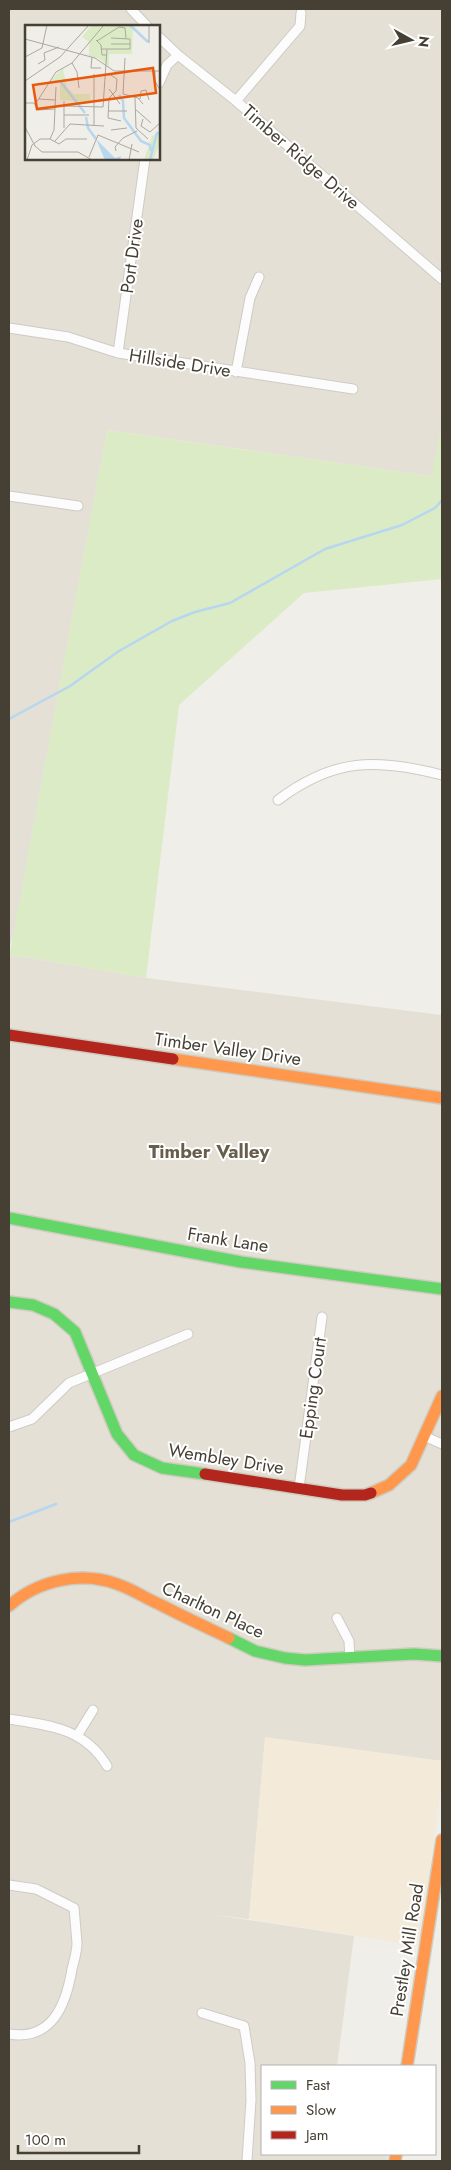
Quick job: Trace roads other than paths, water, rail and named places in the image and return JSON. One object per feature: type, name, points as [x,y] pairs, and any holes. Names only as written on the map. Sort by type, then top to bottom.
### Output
[{"type":"street","points":[[131,9],[146,25]]},
{"type":"street","points":[[236,101],[300,26],[301,13]]},
{"type":"street","name":"Timber Ridge Drive","points":[[160,38],[442,279]]},
{"type":"street","points":[[160,81],[167,65],[178,55]]},
{"type":"street","name":"Port Drive","points":[[118,353],[145,160]]},
{"type":"street","points":[[236,372],[250,298],[259,277]]},
{"type":"street","name":"Hillside Drive","points":[[9,328],[68,337],[118,353],[353,389]]},
{"type":"street","points":[[9,496],[78,506]]},
{"type":"street","points":[[278,800],[298,785],[322,773],[342,767],[371,764],[393,765],[442,775]]},
{"type":"street","name":"Timber Valley Drive","points":[[9,1035],[442,1098]]},
{"type":"street","name":"Frank Lane","points":[[9,1218],[241,1262],[442,1289]]},
{"type":"street","name":"Wembley Drive","points":[[9,1302],[33,1305],[54,1314],[75,1332],[117,1434],[134,1455],[162,1468],[342,1495],[365,1495],[388,1485],[411,1465],[442,1396]]},
{"type":"street","name":"Epping Court","points":[[299,1488],[322,1317]]},
{"type":"street","points":[[9,1427],[32,1419],[69,1383],[188,1334]]},
{"type":"street","points":[[424,1436],[442,1444]]},
{"type":"street","name":"Charlton Place","points":[[10,1602],[44,1584],[60,1578],[100,1580],[117,1584],[255,1651],[305,1660],[414,1654],[442,1656]]},
{"type":"street","points":[[337,1618],[349,1641],[350,1658]]},
{"type":"street","points":[[77,1736],[93,1710]]},
{"type":"street","points":[[9,1719],[54,1726],[77,1736],[100,1753],[107,1766]]},
{"type":"street","name":"Prestley Mill Road","points":[[407,2065],[442,1840]]},
{"type":"street","points":[[9,1885],[36,1889],[74,1908],[77,1945],[69,1990],[62,2009],[43,2029],[19,2036],[9,2034]]},
{"type":"street","points":[[202,2013],[244,2026],[250,2072],[247,2161]]},
{"type":"waterway","points":[[9,719],[70,686],[119,651],[172,621],[195,612],[230,603],[325,549],[402,525],[435,508],[442,500]]},
{"type":"waterway","points":[[9,1522],[56,1504]]},
{"type":"district","name":"Timber Valley","points":[[209,1151]]}]
